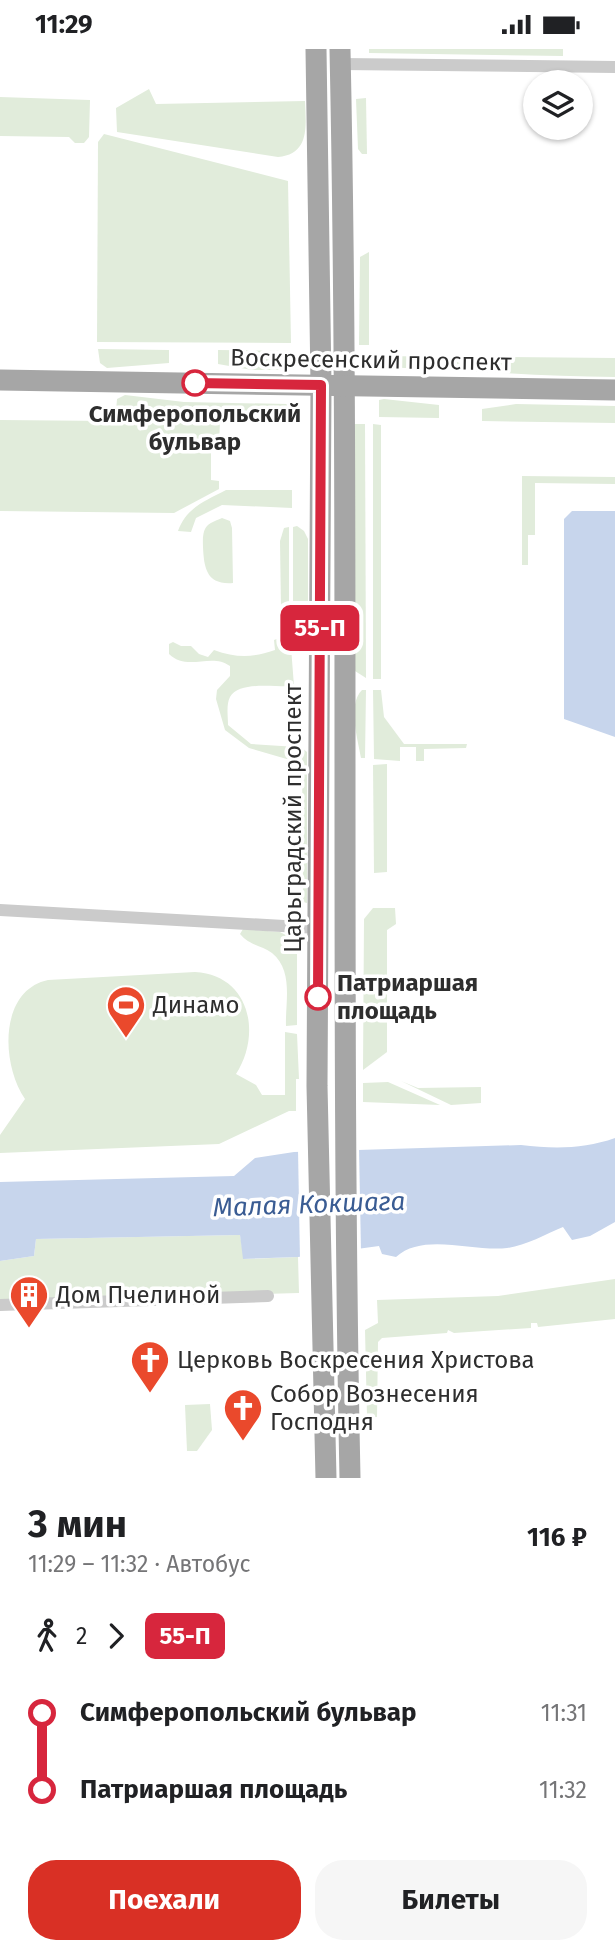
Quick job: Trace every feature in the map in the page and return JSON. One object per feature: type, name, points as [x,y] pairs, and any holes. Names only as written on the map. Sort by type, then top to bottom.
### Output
[{"type":"main road","name":"Царьградский проспект","points":[[316,49],[321,385],[317,1086],[326,1478]]},
{"type":"main road","points":[[340,57],[346,386],[346,1086],[350,1478]]},
{"type":"main road","name":"Воскресенский проспект","points":[[0,380],[615,390]]},
{"type":"street","points":[[340,57],[615,68]]},
{"type":"street","points":[[0,911],[318,928]]},
{"type":"street","points":[[0,1305],[268,1296]]},
{"type":"green space","points":[[369,49],[563,49],[563,56],[369,53]]},
{"type":"green space","points":[[149,89],[156,104],[305,101],[304,137],[296,151],[278,157],[117,132],[116,108]]},
{"type":"green space","points":[[0,97],[90,100],[89,137],[84,143],[75,143],[69,137],[0,136]]},
{"type":"green space","points":[[366,98],[367,154],[362,154],[358,149],[356,99]]},
{"type":"green space","points":[[104,134],[288,181],[291,343],[97,342],[98,142]]},
{"type":"green space","points":[[369,252],[369,345],[359,345],[360,257]]},
{"type":"green space","points":[[98,349],[169,350],[169,363],[107,368],[100,363]]},
{"type":"green space","points":[[218,350],[294,351],[294,370],[252,370],[218,364]]},
{"type":"green space","points":[[373,356],[615,358],[615,377],[379,367],[373,365]]},
{"type":"green space","points":[[125,395],[184,402],[288,404],[294,405],[294,414],[116,411],[117,399]]},
{"type":"green space","points":[[379,400],[439,405],[439,418],[379,417]]},
{"type":"green space","points":[[516,404],[615,406],[615,423],[482,421],[482,409]]},
{"type":"green space","points":[[0,420],[220,422],[219,443],[211,443],[211,480],[219,481],[219,489],[174,513],[0,511]]},
{"type":"green space","points":[[355,424],[365,424],[366,678],[355,671]]},
{"type":"green space","points":[[373,424],[381,425],[381,679],[373,679]]},
{"type":"green space","points":[[522,476],[615,477],[615,484],[535,483],[535,535],[528,535],[528,565],[522,565]]},
{"type":"green space","points":[[226,490],[292,490],[292,508],[222,505],[196,518],[191,532],[178,531],[191,511]]},
{"type":"green space","points":[[222,518],[230,521],[232,528],[233,583],[212,578],[204,562],[204,531],[207,526]]},
{"type":"green space","points":[[297,526],[304,531],[308,539],[308,609],[293,620],[293,527]]},
{"type":"green space","points":[[289,527],[289,620],[282,617],[281,609],[280,541],[284,528]]},
{"type":"green space","points":[[290,634],[294,686],[259,686],[242,688],[235,692],[228,703],[228,725],[251,744],[297,747],[297,762],[249,748],[225,730],[216,699],[217,690],[230,676],[230,666],[215,661],[184,661],[169,654],[169,644],[173,642],[181,646],[191,646],[199,654],[208,657],[214,650],[237,656],[259,655],[275,650],[274,640]]},
{"type":"green space","points":[[362,690],[366,690],[365,758],[361,758],[354,713]]},
{"type":"green space","points":[[373,690],[381,690],[384,717],[404,744],[467,744],[466,748],[424,749],[424,761],[416,761],[416,747],[400,747],[400,761],[374,759]]},
{"type":"green space","points":[[302,748],[307,752],[307,903],[303,902]]},
{"type":"green space","points":[[387,764],[387,872],[374,873],[373,765]]},
{"type":"green space","points":[[373,908],[395,908],[396,924],[387,930],[387,1052],[363,1070],[364,919]]},
{"type":"green space","points":[[243,929],[280,932],[297,941],[297,1025],[286,1026],[286,978],[279,960],[268,950],[244,938],[240,934]]},
{"type":"green space","name":"Динамо","points":[[195,972],[214,976],[228,984],[239,995],[246,1009],[249,1025],[244,1058],[236,1074],[256,1085],[262,1095],[285,1095],[285,1032],[297,1034],[299,1079],[296,1079],[296,1111],[289,1111],[219,1144],[0,1153],[0,1135],[25,1099],[11,1066],[9,1029],[13,1012],[32,986],[48,980]]},
{"type":"green space","points":[[401,1081],[418,1088],[481,1087],[481,1103],[451,1105]]},
{"type":"green space","points":[[388,1082],[440,1105],[363,1102],[363,1083]]},
{"type":"green space","points":[[240,1235],[244,1259],[298,1257],[299,1293],[0,1302],[0,1261],[34,1256],[36,1239]]},
{"type":"green space","points":[[615,1279],[615,1319],[538,1327],[537,1323],[531,1323],[531,1328],[454,1333],[448,1330],[447,1333],[382,1338],[378,1342],[377,1417],[367,1417],[365,1330],[378,1323],[377,1300],[498,1296]]},
{"type":"green space","points":[[210,1404],[212,1430],[197,1451],[187,1451],[185,1405]]},
{"type":"water","points":[[572,511],[615,511],[615,737],[564,719],[564,519]]},
{"type":"water","name":"Малая Кокшага","points":[[615,1138],[615,1222],[590,1236],[572,1240],[563,1227],[507,1248],[434,1244],[407,1250],[396,1257],[382,1254],[379,1246],[298,1257],[243,1259],[240,1235],[36,1239],[34,1256],[0,1261],[0,1182],[234,1176],[255,1158],[294,1152],[521,1145],[569,1147]]},
{"type":"pier","points":[[359,1148],[361,1252],[300,1260],[298,1149]]},
{"type":"bus line","name":"55-П","points":[[195,383],[321,385],[318,997]]},
{"type":"place","name":"Симферопольский бульвар","points":[[195,383]]},
{"type":"place","name":"Патриаршая площадь","points":[[318,997]]},
{"type":"place","name":"Динамо","points":[[126,1039]]},
{"type":"place","name":"Дом Пчелиной","points":[[29,1329]]},
{"type":"place","name":"Церковь Воскресения Христова","points":[[150,1394]]},
{"type":"place","name":"Собор Вознесения Господня","points":[[243,1442]]}]
